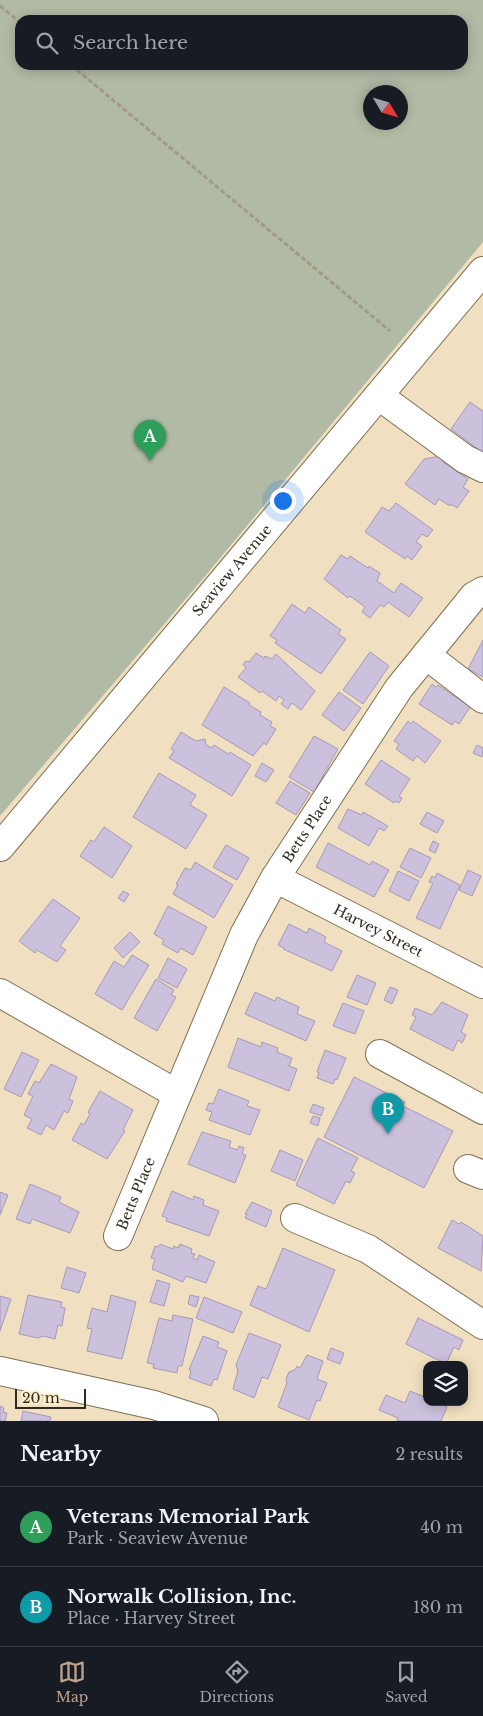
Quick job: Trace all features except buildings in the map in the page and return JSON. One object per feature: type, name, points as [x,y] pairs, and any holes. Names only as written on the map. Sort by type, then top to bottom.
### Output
[{"type":"street","name":"Seaview Avenue","points":[[0,847],[483,271]]},
{"type":"street","points":[[379,396],[464,459],[483,468]]},
{"type":"street","name":"Betts Place","points":[[118,1236],[244,935],[275,878],[399,688],[474,596],[483,591]]},
{"type":"street","points":[[426,655],[483,699]]},
{"type":"street","name":"Harvey Street","points":[[275,878],[483,984]]},
{"type":"street","points":[[0,993],[177,1094]]},
{"type":"street","points":[[380,1054],[483,1110]]},
{"type":"street","points":[[295,1218],[368,1249],[483,1325]]},
{"type":"street","points":[[0,1371],[154,1405],[204,1421]]},
{"type":"path","points":[[0,6],[15,18]]},
{"type":"path","points":[[77,70],[390,332]]},
{"type":"green space","points":[[0,0],[483,0],[483,242],[201,581],[0,816]]},
{"type":"place","name":"Veterans Memorial Park","points":[[150,461]]},
{"type":"place","name":"Norwalk Collision, Inc.","points":[[388,1134]]}]
